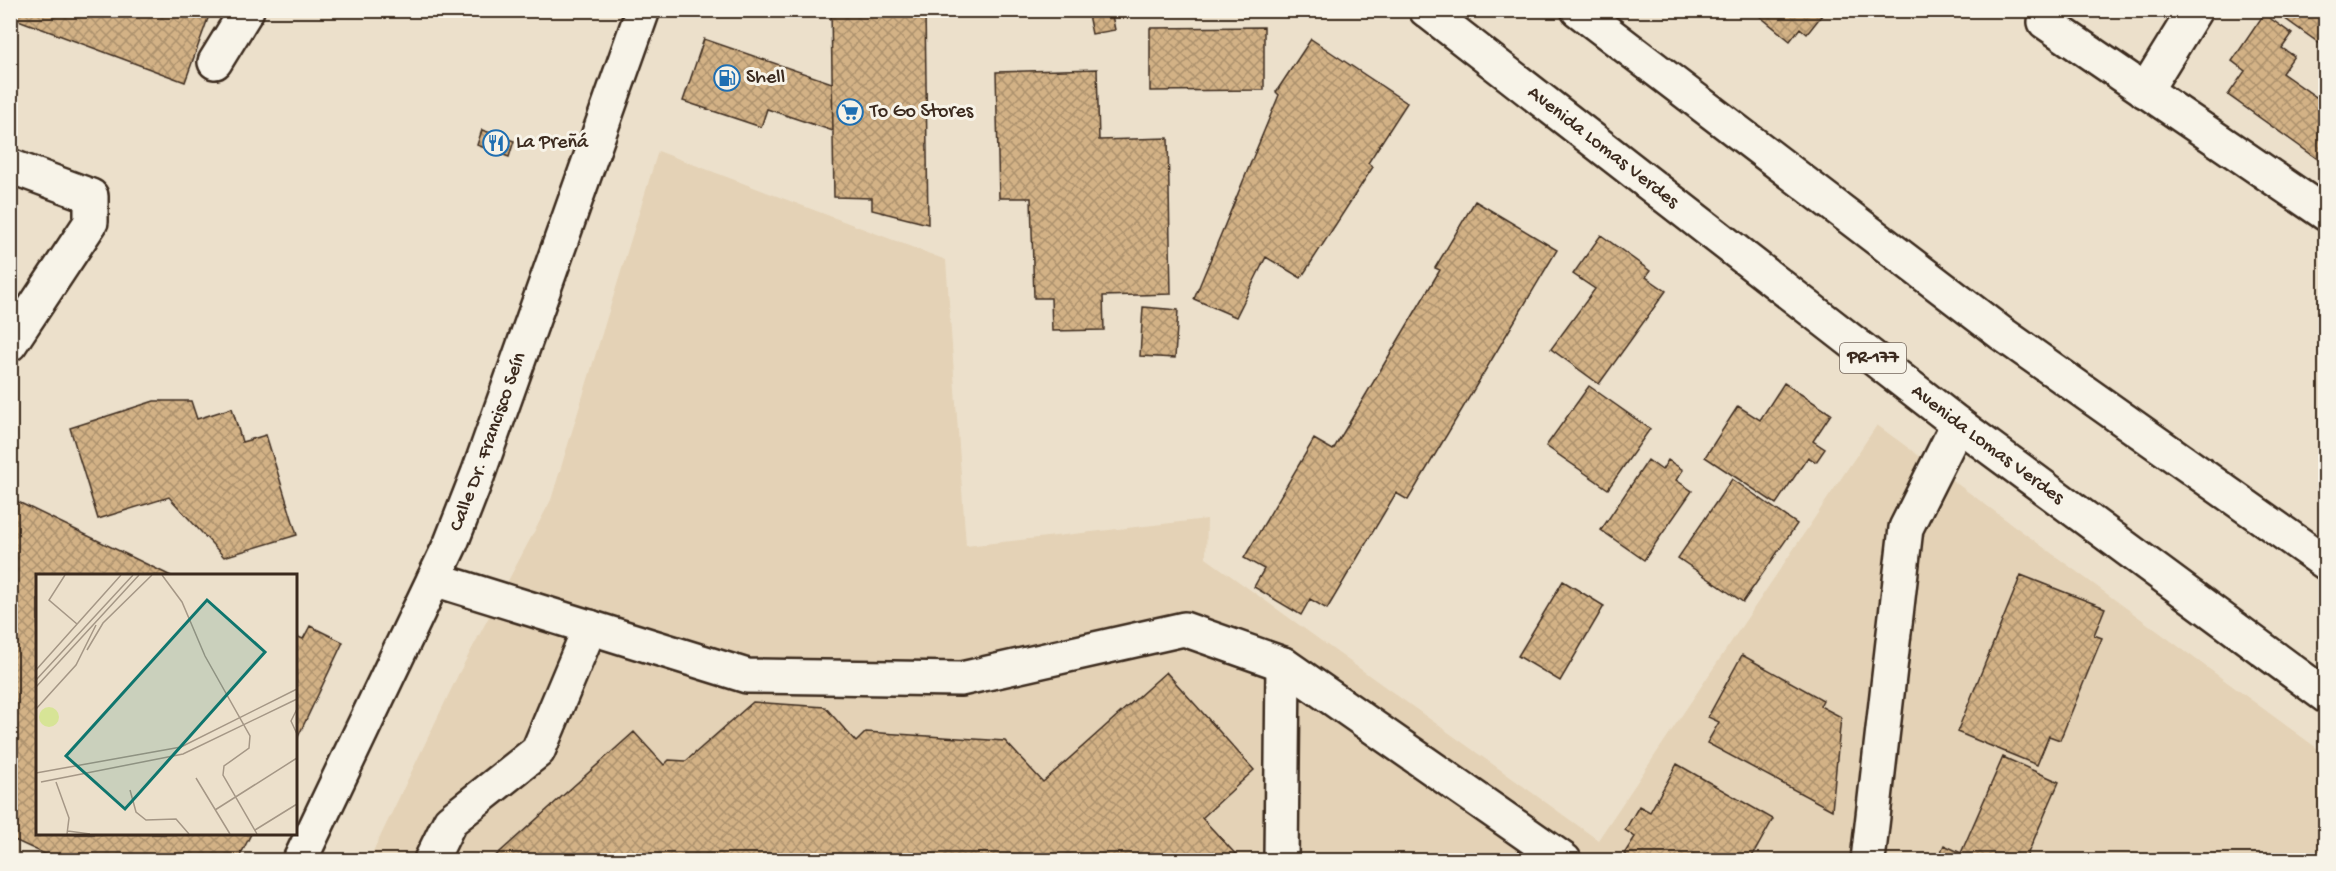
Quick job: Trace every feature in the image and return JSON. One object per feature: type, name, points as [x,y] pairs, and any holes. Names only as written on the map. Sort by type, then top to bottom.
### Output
[{"type":"main road","points":[[215,62],[247,10]]},
{"type":"main road","name":"Calle Dr. Francisco Seín","points":[[300,861],[434,579],[478,474],[643,10]]},
{"type":"main road","name":"Avenida Lomas Verdes","points":[[1426,10],[1958,424],[2325,696]]},
{"type":"main road","points":[[1578,10],[2001,333],[2325,563]]},
{"type":"main road","points":[[2145,91],[2195,10]]},
{"type":"main road","points":[[2045,22],[2325,214]]},
{"type":"main road","points":[[10,166],[91,196],[91,222],[10,344]]},
{"type":"main road","points":[[1868,861],[1906,528],[1958,424]]},
{"type":"main road","points":[[434,579],[747,676],[961,680],[1184,629],[1283,664],[1564,861]]},
{"type":"main road","points":[[431,861],[450,821],[538,751],[590,627]]},
{"type":"main road","points":[[1281,861],[1283,664]]},
{"type":"shaded area","points":[[658,151],[946,260],[966,546],[1207,519],[1206,558],[1598,840],[1877,425],[2325,754],[2325,860],[369,860],[459,673],[551,500]]},
{"type":"building","points":[[10,10],[211,10],[185,82],[10,17]]},
{"type":"building","points":[[831,10],[925,10],[928,224],[872,210],[872,198],[834,197]]},
{"type":"building","points":[[1087,10],[1111,10],[1115,30],[1092,34]]},
{"type":"building","points":[[1752,10],[1826,10],[1807,34],[1800,28],[1790,41]]},
{"type":"building","points":[[2289,10],[2326,10],[2326,48],[2284,18]]},
{"type":"building","points":[[2264,14],[2292,34],[2282,48],[2294,56],[2282,73],[2326,104],[2326,165],[2228,95],[2245,71],[2232,61]]},
{"type":"building","points":[[1264,27],[1264,90],[1150,91],[1150,28]]},
{"type":"building","points":[[704,39],[832,83],[833,131],[767,109],[761,127],[683,101]]},
{"type":"building","points":[[1311,39],[1407,103],[1368,163],[1373,167],[1301,278],[1266,257],[1236,317],[1194,299],[1279,95],[1276,92]]},
{"type":"building","points":[[1097,69],[1099,140],[1168,138],[1171,294],[1103,296],[1104,330],[1052,331],[1051,298],[1034,298],[1031,198],[999,198],[996,72]]},
{"type":"building","name":"La Preñá","points":[[482,130],[514,141],[509,157],[477,145]]},
{"type":"building","points":[[1475,201],[1557,250],[1408,500],[1396,493],[1327,609],[1310,599],[1301,615],[1254,587],[1264,569],[1244,558],[1314,439],[1333,450],[1440,270],[1435,268]]},
{"type":"building","points":[[1601,235],[1650,271],[1646,277],[1666,291],[1599,384],[1551,349],[1595,289],[1573,274]]},
{"type":"building","points":[[1143,307],[1178,310],[1175,358],[1140,356]]},
{"type":"building","points":[[1784,383],[1831,414],[1813,441],[1825,449],[1816,462],[1808,457],[1776,504],[1705,457],[1738,406],[1760,420]]},
{"type":"building","points":[[1589,386],[1650,429],[1608,489],[1546,446]]},
{"type":"building","points":[[154,401],[191,401],[197,419],[232,408],[242,442],[266,435],[297,535],[224,557],[169,497],[98,519],[70,428]]},
{"type":"building","points":[[1648,460],[1662,470],[1668,460],[1683,470],[1676,480],[1692,491],[1644,560],[1601,530]]},
{"type":"building","points":[[1732,479],[1797,524],[1743,602],[1678,558]]},
{"type":"building","points":[[10,498],[167,574],[36,574],[36,835],[250,835],[238,860],[58,860],[10,838]]},
{"type":"building","points":[[2021,575],[2105,608],[2094,635],[2102,638],[2060,740],[2049,736],[2037,765],[1957,732]]},
{"type":"building","points":[[1563,581],[1604,606],[1560,681],[1518,656]]},
{"type":"building","points":[[310,626],[343,642],[297,739],[297,636],[303,639]]},
{"type":"building","points":[[1742,655],[1823,700],[1820,706],[1841,717],[1832,810],[1707,743],[1719,722],[1708,717]]},
{"type":"building","points":[[1166,672],[1254,770],[1202,818],[1241,860],[491,860],[634,732],[664,765],[669,760],[686,761],[753,702],[825,707],[856,742],[866,732],[1005,741],[1043,782]]},
{"type":"building","points":[[2003,757],[2059,782],[2025,860],[1937,860],[1944,845],[1961,853]]},
{"type":"building","points":[[1677,764],[1773,819],[1750,860],[1635,860],[1624,854],[1635,837],[1625,830],[1639,806],[1650,812]]},
{"type":"place","name":"Shell","points":[[727,78]]},
{"type":"place","name":"To Go Stores","points":[[850,112]]},
{"type":"place","name":"La Preñá","points":[[496,143]]}]
